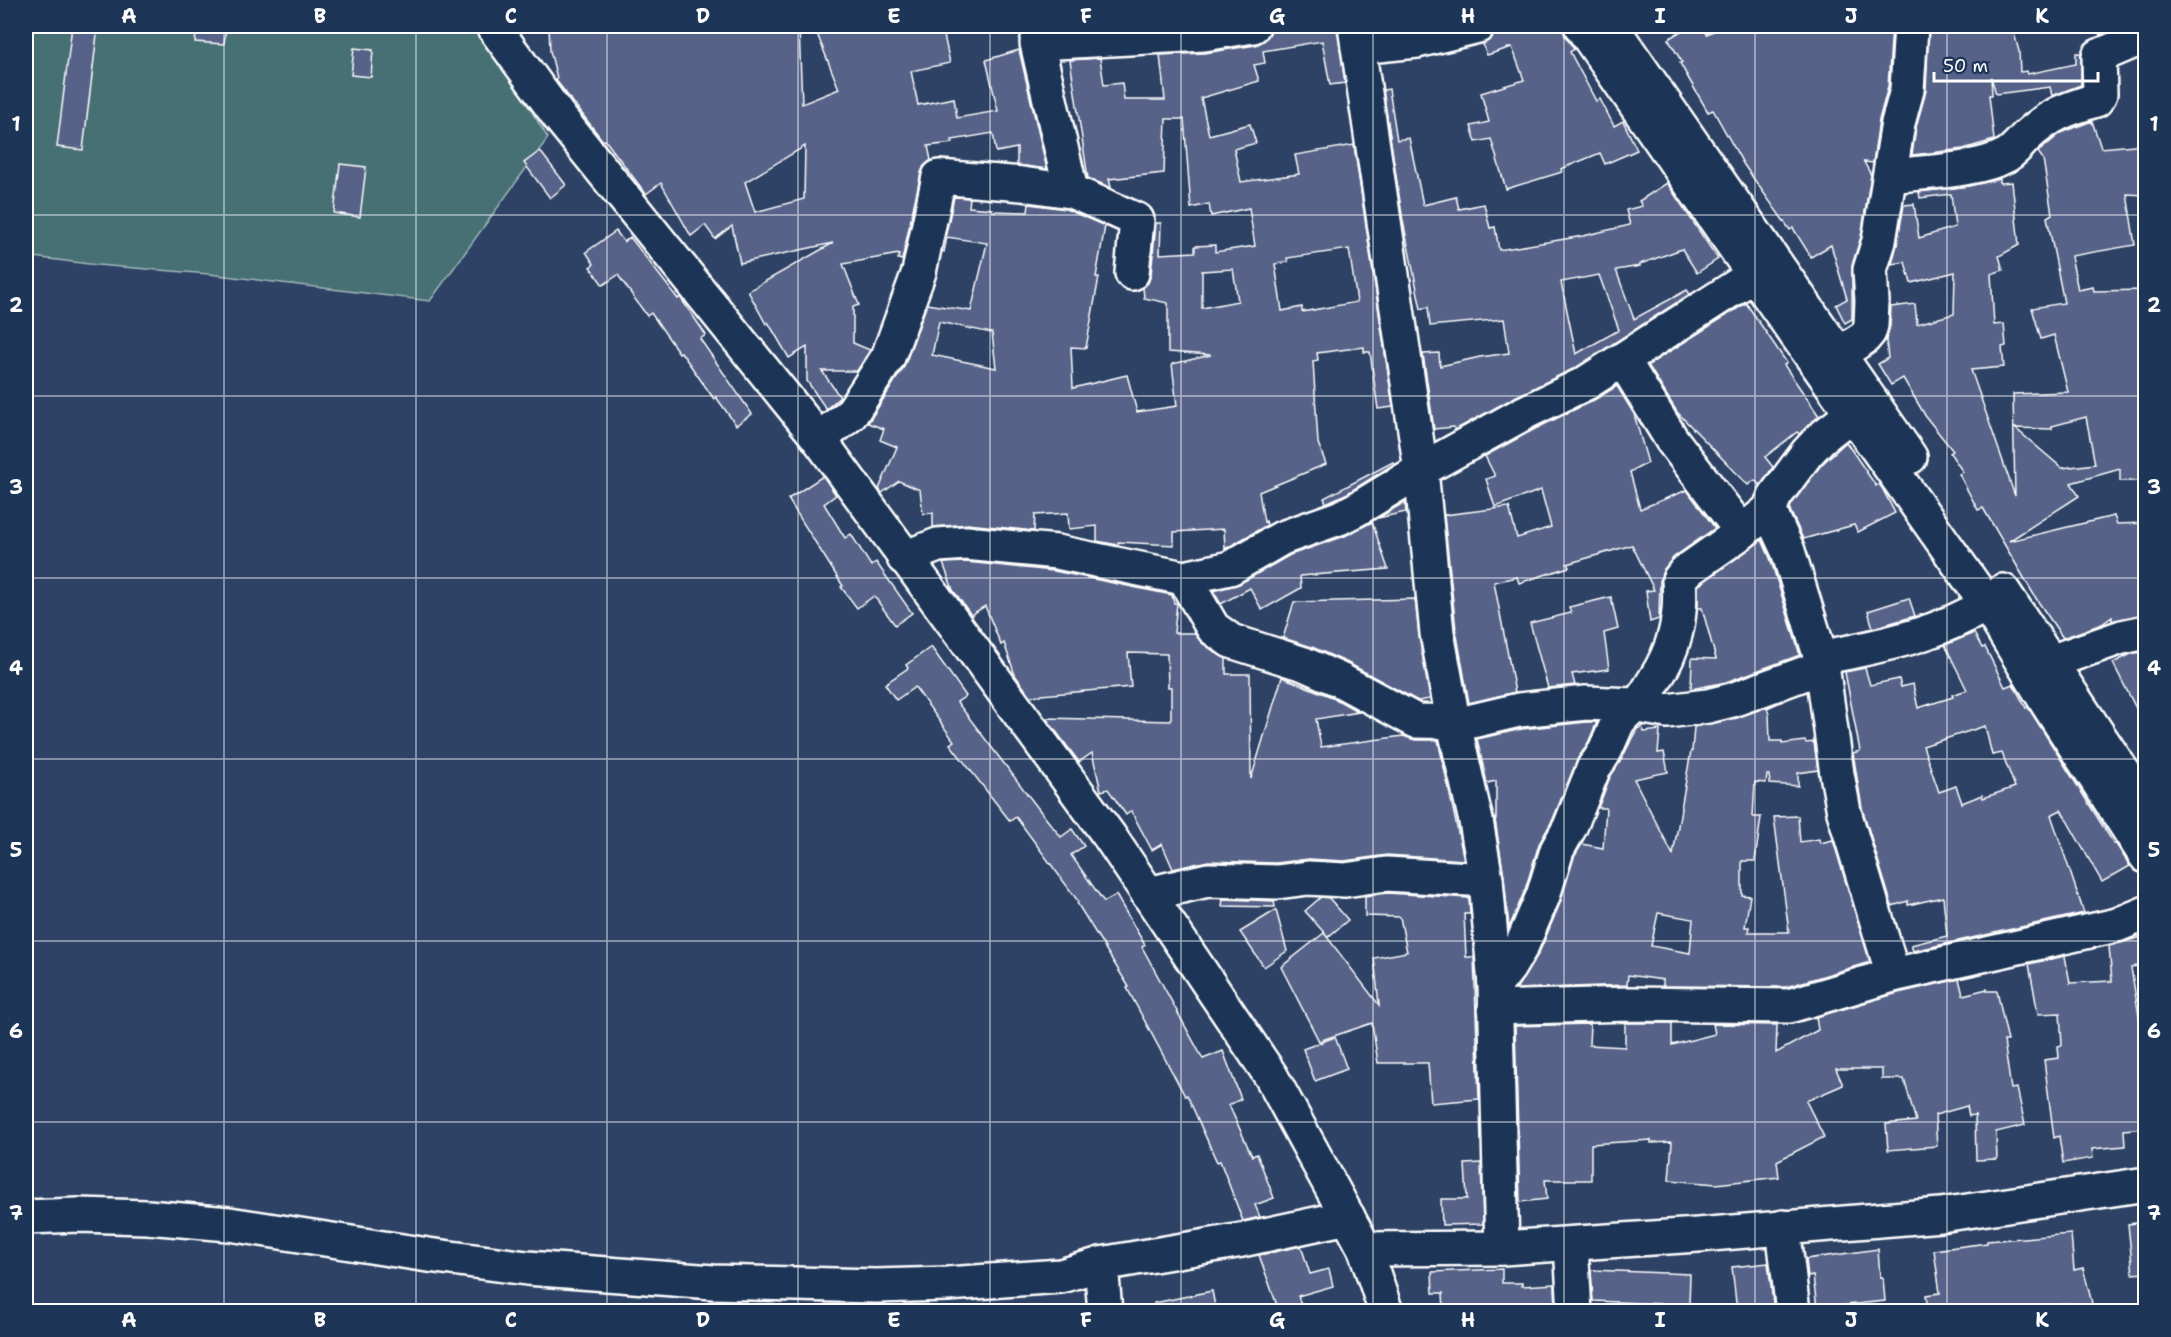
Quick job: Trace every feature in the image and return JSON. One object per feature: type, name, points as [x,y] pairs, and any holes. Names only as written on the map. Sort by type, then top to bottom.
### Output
[{"type":"street","points":[[493,26],[560,118],[819,440],[1110,837],[1271,1076],[1365,1249],[1386,1311]]},
{"type":"street","points":[[1071,191],[1037,43],[1204,34],[1253,26]]},
{"type":"street","points":[[1478,26],[1417,41],[1357,36],[1420,470],[1437,633],[1486,880],[1495,996],[1502,1248]]},
{"type":"street","points":[[1581,26],[1987,604],[2145,856]]},
{"type":"street","points":[[1611,26],[2050,662],[2145,807]]},
{"type":"street","points":[[1839,354],[1864,338],[1869,332],[1872,301],[1870,270],[1879,240],[1898,123],[1907,90],[1911,26]]},
{"type":"street","points":[[1890,176],[1956,169],[1997,160],[2010,153],[2058,111],[2096,100],[2100,94],[2099,56],[2145,36]]},
{"type":"street","points":[[819,440],[851,414],[888,357],[919,272],[939,177],[1071,191],[1137,220],[1132,273]]},
{"type":"street","points":[[904,558],[938,544],[966,543],[1058,552],[1184,578],[1230,568],[1282,538],[1339,518],[1357,509],[1420,470],[1586,382],[1754,275]]},
{"type":"street","points":[[1623,360],[1672,440],[1742,532]]},
{"type":"street","points":[[1495,996],[1522,945],[1543,896],[1557,850],[1570,826],[1594,767],[1611,741],[1619,721],[1633,705],[1641,700],[1661,670],[1672,647],[1678,624],[1679,580],[1685,572],[1769,510],[1775,496],[1807,453],[1821,438],[1852,414]]},
{"type":"street","points":[[1769,510],[1788,551],[1822,663],[1844,812],[1893,975]]},
{"type":"street","points":[[1184,578],[1213,628],[1231,641],[1304,664],[1340,680],[1416,721],[1468,722],[1519,710],[1586,703],[1633,705],[1667,711],[1708,706],[1732,700],[1822,663],[1911,638],[1961,620],[1987,604]]},
{"type":"street","points":[[2050,662],[2122,637],[2145,632]]},
{"type":"street","points":[[1148,894],[1208,880],[1277,882],[1308,878],[1345,880],[1386,874],[1486,880]]},
{"type":"street","points":[[1495,996],[1629,1004],[1789,1006],[1893,975],[2117,926],[2145,913]]},
{"type":"street","points":[[1365,1249],[1571,1245],[1941,1215],[2145,1184]]},
{"type":"street","points":[[26,1217],[78,1215],[147,1217],[229,1224],[428,1255],[622,1277],[865,1286],[957,1284],[1061,1276],[1101,1264],[1242,1240],[1348,1217]]},
{"type":"street","points":[[1783,1227],[1793,1311]]},
{"type":"street","points":[[1571,1245],[1575,1311]]},
{"type":"street","points":[[1101,1264],[1105,1311]]},
{"type":"green space","points":[[26,26],[479,26],[548,138],[430,301],[209,274],[97,265],[26,256]]},
{"type":"building","points":[[72,26],[98,26],[83,150],[57,147]]},
{"type":"building","points":[[197,26],[226,26],[224,44],[195,42]]},
{"type":"building","points":[[549,26],[763,26],[764,32],[799,28],[802,104],[839,89],[814,26],[942,26],[950,63],[911,71],[918,105],[954,98],[957,118],[998,111],[986,60],[1019,50],[1047,169],[1017,165],[1017,148],[996,152],[993,133],[952,140],[953,143],[928,146],[931,160],[924,166],[921,173],[902,260],[898,259],[899,254],[843,264],[859,305],[853,307],[853,343],[870,350],[857,371],[822,371],[840,397],[826,409],[807,381],[807,347],[789,358],[768,322],[766,324],[748,291],[833,243],[740,263],[732,226],[715,239],[705,225],[691,236],[661,183],[646,194],[555,79],[557,78],[550,51]],"holes":[[[805,146],[804,199],[755,212],[745,182]]]},
{"type":"building","points":[[1337,26],[1345,83],[1330,85],[1322,41],[1263,51],[1265,63],[1254,65],[1259,81],[1201,98],[1209,135],[1250,124],[1256,143],[1234,149],[1241,182],[1299,174],[1295,155],[1354,145],[1393,407],[1378,409],[1370,352],[1364,352],[1364,347],[1317,353],[1318,360],[1313,361],[1318,443],[1326,464],[1259,492],[1264,522],[1266,521],[1267,525],[1225,549],[1224,529],[1174,532],[1174,545],[1118,542],[1118,545],[1097,541],[1097,526],[1069,529],[1068,513],[1035,515],[1034,531],[968,524],[933,527],[933,513],[923,514],[920,490],[899,481],[882,493],[879,489],[897,447],[880,440],[884,429],[868,423],[904,367],[927,304],[971,311],[987,243],[947,237],[944,252],[942,251],[954,197],[970,198],[969,207],[992,209],[992,211],[1028,212],[1029,204],[1066,209],[1105,226],[1096,277],[1099,277],[1086,348],[1071,347],[1073,388],[1127,375],[1137,412],[1177,406],[1172,364],[1211,355],[1168,352],[1168,303],[1144,298],[1143,287],[1148,283],[1151,275],[1156,223],[1161,223],[1160,254],[1195,252],[1195,246],[1215,245],[1215,252],[1255,246],[1249,208],[1211,216],[1209,204],[1191,208],[1184,119],[1166,119],[1164,173],[1109,179],[1111,187],[1088,178],[1070,60],[1100,58],[1104,85],[1122,83],[1124,100],[1165,100],[1160,55],[1205,53],[1256,45],[1265,40],[1271,27]],"holes":[[[1349,249],[1357,302],[1302,312],[1302,307],[1282,311],[1275,264],[1288,262],[1287,258]],[[1233,269],[1238,301],[1202,308],[1202,271]],[[939,322],[992,333],[996,368],[932,355]]]},
{"type":"building","points":[[1496,26],[1563,26],[1565,36],[1574,49],[1570,52],[1596,101],[1600,99],[1614,126],[1623,121],[1637,150],[1605,164],[1600,153],[1561,169],[1562,172],[1506,189],[1491,139],[1476,142],[1471,126],[1489,122],[1481,93],[1524,80],[1512,47],[1487,55],[1483,44],[1491,39],[1496,32]]},
{"type":"building","points":[[1689,26],[1702,26],[1707,34],[1724,26],[1892,26],[1888,87],[1879,120],[1873,163],[1864,162],[1871,175],[1861,237],[1852,265],[1852,319],[1845,323],[1836,305],[1847,299],[1831,245],[1811,257],[1793,228],[1790,230],[1744,165],[1713,110],[1708,112],[1680,63],[1682,62],[1668,39]]},
{"type":"building","points":[[1929,26],[2012,26],[2019,51],[2020,72],[2027,71],[2028,74],[2076,64],[2076,53],[2081,53],[2081,85],[2052,96],[2050,87],[1996,94],[1991,77],[1992,95],[1989,95],[1994,140],[1963,149],[1912,155],[1916,127],[1926,91]]},
{"type":"building","points":[[2110,26],[2123,26],[2100,35],[2098,31]]},
{"type":"building","points":[[354,48],[373,50],[371,77],[351,75]]},
{"type":"building","points":[[1389,89],[1397,140],[1409,138],[1423,205],[1456,197],[1459,209],[1484,204],[1490,228],[1495,227],[1499,250],[1583,236],[1630,225],[1626,210],[1642,206],[1639,201],[1667,183],[1718,259],[1697,273],[1682,249],[1640,264],[1640,266],[1616,270],[1634,319],[1687,290],[1690,294],[1577,367],[1455,430],[1454,427],[1434,429],[1423,354],[1439,353],[1440,366],[1509,353],[1504,319],[1430,326],[1428,307],[1421,309],[1403,221],[1383,90]],"holes":[[[1599,275],[1619,330],[1576,354],[1561,282]]]},
{"type":"building","points":[[2092,121],[2101,148],[2145,144],[2145,195],[2127,194],[2135,245],[2071,256],[2078,290],[2093,287],[2094,291],[2145,290],[2145,481],[2120,481],[2120,469],[2071,483],[2079,496],[2009,541],[2114,516],[2117,524],[2145,523],[2145,614],[2112,621],[2112,617],[2102,624],[2063,638],[2037,600],[1983,508],[1978,510],[1959,474],[1963,472],[1950,453],[1953,451],[1926,417],[1903,378],[1891,385],[1878,364],[1888,358],[1886,340],[1890,326],[1891,307],[1915,304],[1917,324],[1954,314],[1955,272],[1911,283],[1905,262],[1892,264],[1904,205],[1914,204],[1919,238],[1955,227],[1951,194],[1920,198],[1919,192],[1969,186],[2000,179],[2000,183],[2012,182],[2019,245],[1999,256],[2003,270],[1991,274],[1994,325],[2004,324],[2006,346],[2002,347],[2004,367],[1971,370],[2015,496],[2013,394],[2068,392],[2054,335],[2041,339],[2032,308],[2064,303],[2047,217],[2052,214],[2043,159],[2038,152],[2061,133]],"holes":[[[2086,417],[2095,464],[2062,468],[2015,428],[2052,429],[2052,426]]]},
{"type":"building","points":[[540,151],[566,185],[550,198],[524,163]]},
{"type":"building","points":[[340,164],[366,167],[360,217],[334,213]]},
{"type":"building","points":[[616,231],[624,242],[630,237],[678,299],[680,297],[706,335],[700,339],[752,414],[736,425],[716,397],[714,399],[681,352],[679,353],[651,313],[647,316],[618,275],[603,285],[590,267],[594,264],[586,252]]},
{"type":"building","points":[[1746,303],[1787,363],[1784,365],[1819,416],[1799,434],[1797,432],[1765,457],[1773,467],[1760,486],[1755,480],[1748,485],[1677,412],[1648,365]]},
{"type":"building","points":[[1617,386],[1634,414],[1648,463],[1630,472],[1640,509],[1687,490],[1715,528],[1674,557],[1664,569],[1660,581],[1659,619],[1650,622],[1646,591],[1654,590],[1632,545],[1567,564],[1569,567],[1519,583],[1517,577],[1494,582],[1515,692],[1469,703],[1456,630],[1444,515],[1509,507],[1517,538],[1551,527],[1541,490],[1495,507],[1486,479],[1495,476],[1485,456]]},
{"type":"building","points":[[1846,442],[1876,486],[1879,484],[1882,488],[1895,513],[1858,532],[1854,525],[1803,539],[1790,510],[1791,505],[1821,465]]},
{"type":"building","points":[[1393,462],[1394,464],[1348,493],[1326,503],[1324,498]]},
{"type":"building","points":[[823,476],[836,495],[824,504],[845,538],[851,534],[871,566],[876,562],[912,613],[895,625],[874,596],[857,608],[841,587],[843,586],[788,499]]},
{"type":"building","points":[[1405,502],[1406,512],[1378,518]]},
{"type":"building","points":[[1372,522],[1388,569],[1300,576],[1301,588],[1262,610],[1250,588],[1221,604],[1213,591],[1239,584],[1290,555],[1345,536]]},
{"type":"building","points":[[1762,540],[1770,558],[1800,655],[1726,682],[1691,689],[1692,658],[1716,659],[1702,608],[1698,608],[1698,586]]},
{"type":"building","points":[[966,562],[1054,571],[1172,595],[1174,603],[1177,603],[1174,633],[1194,633],[1202,643],[1226,659],[1226,674],[1250,674],[1251,779],[1282,677],[1332,697],[1359,712],[1316,719],[1321,747],[1403,736],[1415,740],[1438,740],[1464,860],[1387,855],[1344,861],[1309,859],[1276,863],[1208,861],[1173,869],[1162,844],[1152,850],[1131,811],[1126,815],[1108,789],[1101,791],[1092,753],[1079,762],[1046,718],[1171,721],[1171,687],[1168,687],[1167,654],[1128,653],[1131,687],[1030,696],[1015,675],[1004,643],[1001,645],[985,606],[971,615],[953,590],[943,563]]},
{"type":"building","points":[[1611,597],[1618,629],[1604,633],[1609,669],[1572,674],[1575,685],[1548,688],[1530,623],[1571,613],[1569,607]]},
{"type":"building","points":[[1909,598],[1915,616],[1873,628],[1868,611]]},
{"type":"building","points":[[1415,599],[1430,699],[1418,701],[1348,663],[1312,647],[1283,638],[1294,602]]},
{"type":"building","points":[[1974,633],[1982,648],[1985,647],[2005,687],[2013,684],[2026,708],[2028,707],[2130,866],[2102,882],[2061,810],[2051,815],[2084,913],[1913,951],[1911,945],[1947,936],[1943,897],[1908,905],[1908,901],[1892,906],[1862,808],[1853,753],[1860,751],[1845,672],[1865,668],[1870,685],[1899,679],[1901,687],[1913,684],[1918,708],[1967,690],[1945,645]],"holes":[[[1985,726],[1992,755],[2002,753],[2015,787],[1983,798],[1982,795],[1962,803],[1956,786],[1939,792],[1923,746]]]},
{"type":"building","points":[[931,647],[966,696],[957,702],[1044,816],[1061,837],[1072,829],[1084,846],[1071,855],[1104,902],[1116,895],[1145,945],[1142,947],[1203,1059],[1223,1051],[1241,1099],[1229,1105],[1252,1156],[1257,1154],[1274,1198],[1255,1205],[1260,1217],[1243,1221],[1220,1161],[1217,1162],[1187,1095],[1185,1096],[1127,988],[1129,987],[1077,903],[1078,901],[1016,817],[1010,821],[950,744],[954,741],[915,687],[896,700],[885,684],[908,668],[906,665]]},
{"type":"building","points":[[2145,651],[2145,726],[2113,663],[2131,654]]},
{"type":"building","points":[[1783,701],[1767,708],[1770,741],[1782,741],[1782,744],[1814,742],[1818,770],[1798,773],[1798,786],[1770,784],[1769,775],[1767,775],[1766,783],[1755,782],[1753,817],[1761,817],[1755,861],[1742,861],[1742,895],[1750,896],[1745,927],[1749,927],[1748,932],[1789,932],[1774,817],[1798,816],[1800,842],[1819,839],[1820,843],[1833,840],[1870,962],[1786,987],[1663,986],[1663,980],[1628,975],[1627,985],[1516,989],[1539,953],[1560,903],[1574,857],[1582,844],[1603,848],[1606,808],[1598,808],[1610,777],[1637,729],[1642,726],[1644,732],[1660,730],[1658,753],[1664,752],[1668,772],[1634,779],[1673,855],[1692,751],[1694,727],[1737,718]],"holes":[[[1658,913],[1693,919],[1690,953],[1651,946]]]},
{"type":"building","points":[[1597,722],[1588,743],[1577,760],[1553,819],[1539,844],[1525,890],[1509,928],[1495,819],[1496,781],[1487,783],[1477,739],[1522,729]]},
{"type":"building","points":[[1387,893],[1469,898],[1470,914],[1464,914],[1466,957],[1474,957],[1479,1099],[1431,1103],[1428,1063],[1378,1063],[1372,1023],[1319,1041],[1281,967],[1324,933],[1379,1005],[1374,958],[1407,952],[1400,917],[1365,916],[1365,896]]},
{"type":"building","points":[[1321,897],[1329,898],[1348,920],[1328,937],[1305,911]]},
{"type":"building","points":[[1223,899],[1274,901],[1275,907],[1222,906]]},
{"type":"building","points":[[1276,910],[1287,951],[1264,967],[1240,932]]},
{"type":"building","points":[[2145,936],[2145,963],[2131,968],[2141,1028],[2145,1027],[2145,1128],[2124,1130],[2125,1146],[2092,1149],[2093,1158],[2063,1163],[2059,1136],[2054,1138],[2044,1060],[2059,1058],[2058,1046],[2062,1045],[2060,1013],[2038,1014],[2029,964],[2065,956],[2070,983],[2112,981],[2109,946]]},
{"type":"building","points":[[1959,979],[1963,995],[1987,989],[1987,991],[1997,991],[2008,1041],[2004,1041],[2011,1089],[2017,1088],[2025,1125],[1996,1132],[1997,1159],[1976,1160],[1975,1115],[1969,1116],[1967,1106],[1935,1115],[1937,1146],[1888,1150],[1886,1124],[1916,1121],[1904,1079],[1882,1079],[1882,1069],[1836,1069],[1843,1085],[1806,1101],[1824,1137],[1777,1161],[1779,1177],[1716,1184],[1669,1180],[1672,1142],[1651,1143],[1651,1140],[1591,1144],[1591,1180],[1545,1180],[1547,1199],[1520,1202],[1515,1026],[1590,1024],[1589,1045],[1625,1047],[1625,1023],[1672,1023],[1672,1045],[1715,1034],[1713,1024],[1777,1025],[1776,1053],[1818,1030],[1816,1017],[1898,993]]},
{"type":"building","points":[[1335,1037],[1347,1069],[1315,1081],[1303,1049]]},
{"type":"building","points":[[1481,1163],[1483,1224],[1442,1225],[1441,1199],[1467,1199],[1465,1164]]},
{"type":"building","points":[[2145,1222],[2145,1273],[2133,1274],[2128,1224]]},
{"type":"building","points":[[2071,1234],[2074,1270],[2083,1268],[2094,1311],[2072,1311],[2069,1303],[2025,1311],[1928,1311],[1926,1295],[1940,1293],[1934,1250],[1987,1243],[1987,1241]]},
{"type":"building","points":[[1301,1246],[1310,1274],[1329,1269],[1333,1286],[1298,1296],[1303,1311],[1279,1311],[1259,1255]]},
{"type":"building","points":[[1878,1249],[1880,1278],[1883,1278],[1885,1301],[1817,1308],[1813,1276],[1808,1277],[1806,1259]]},
{"type":"building","points":[[1768,1263],[1774,1311],[1737,1311],[1732,1267]]},
{"type":"building","points":[[1502,1269],[1502,1283],[1522,1283],[1522,1286],[1555,1284],[1556,1311],[1444,1311],[1443,1293],[1433,1293],[1432,1272]]},
{"type":"building","points":[[1591,1270],[1690,1274],[1689,1305],[1593,1301]]},
{"type":"building","points":[[1212,1291],[1216,1311],[1154,1311],[1154,1303]]}]
